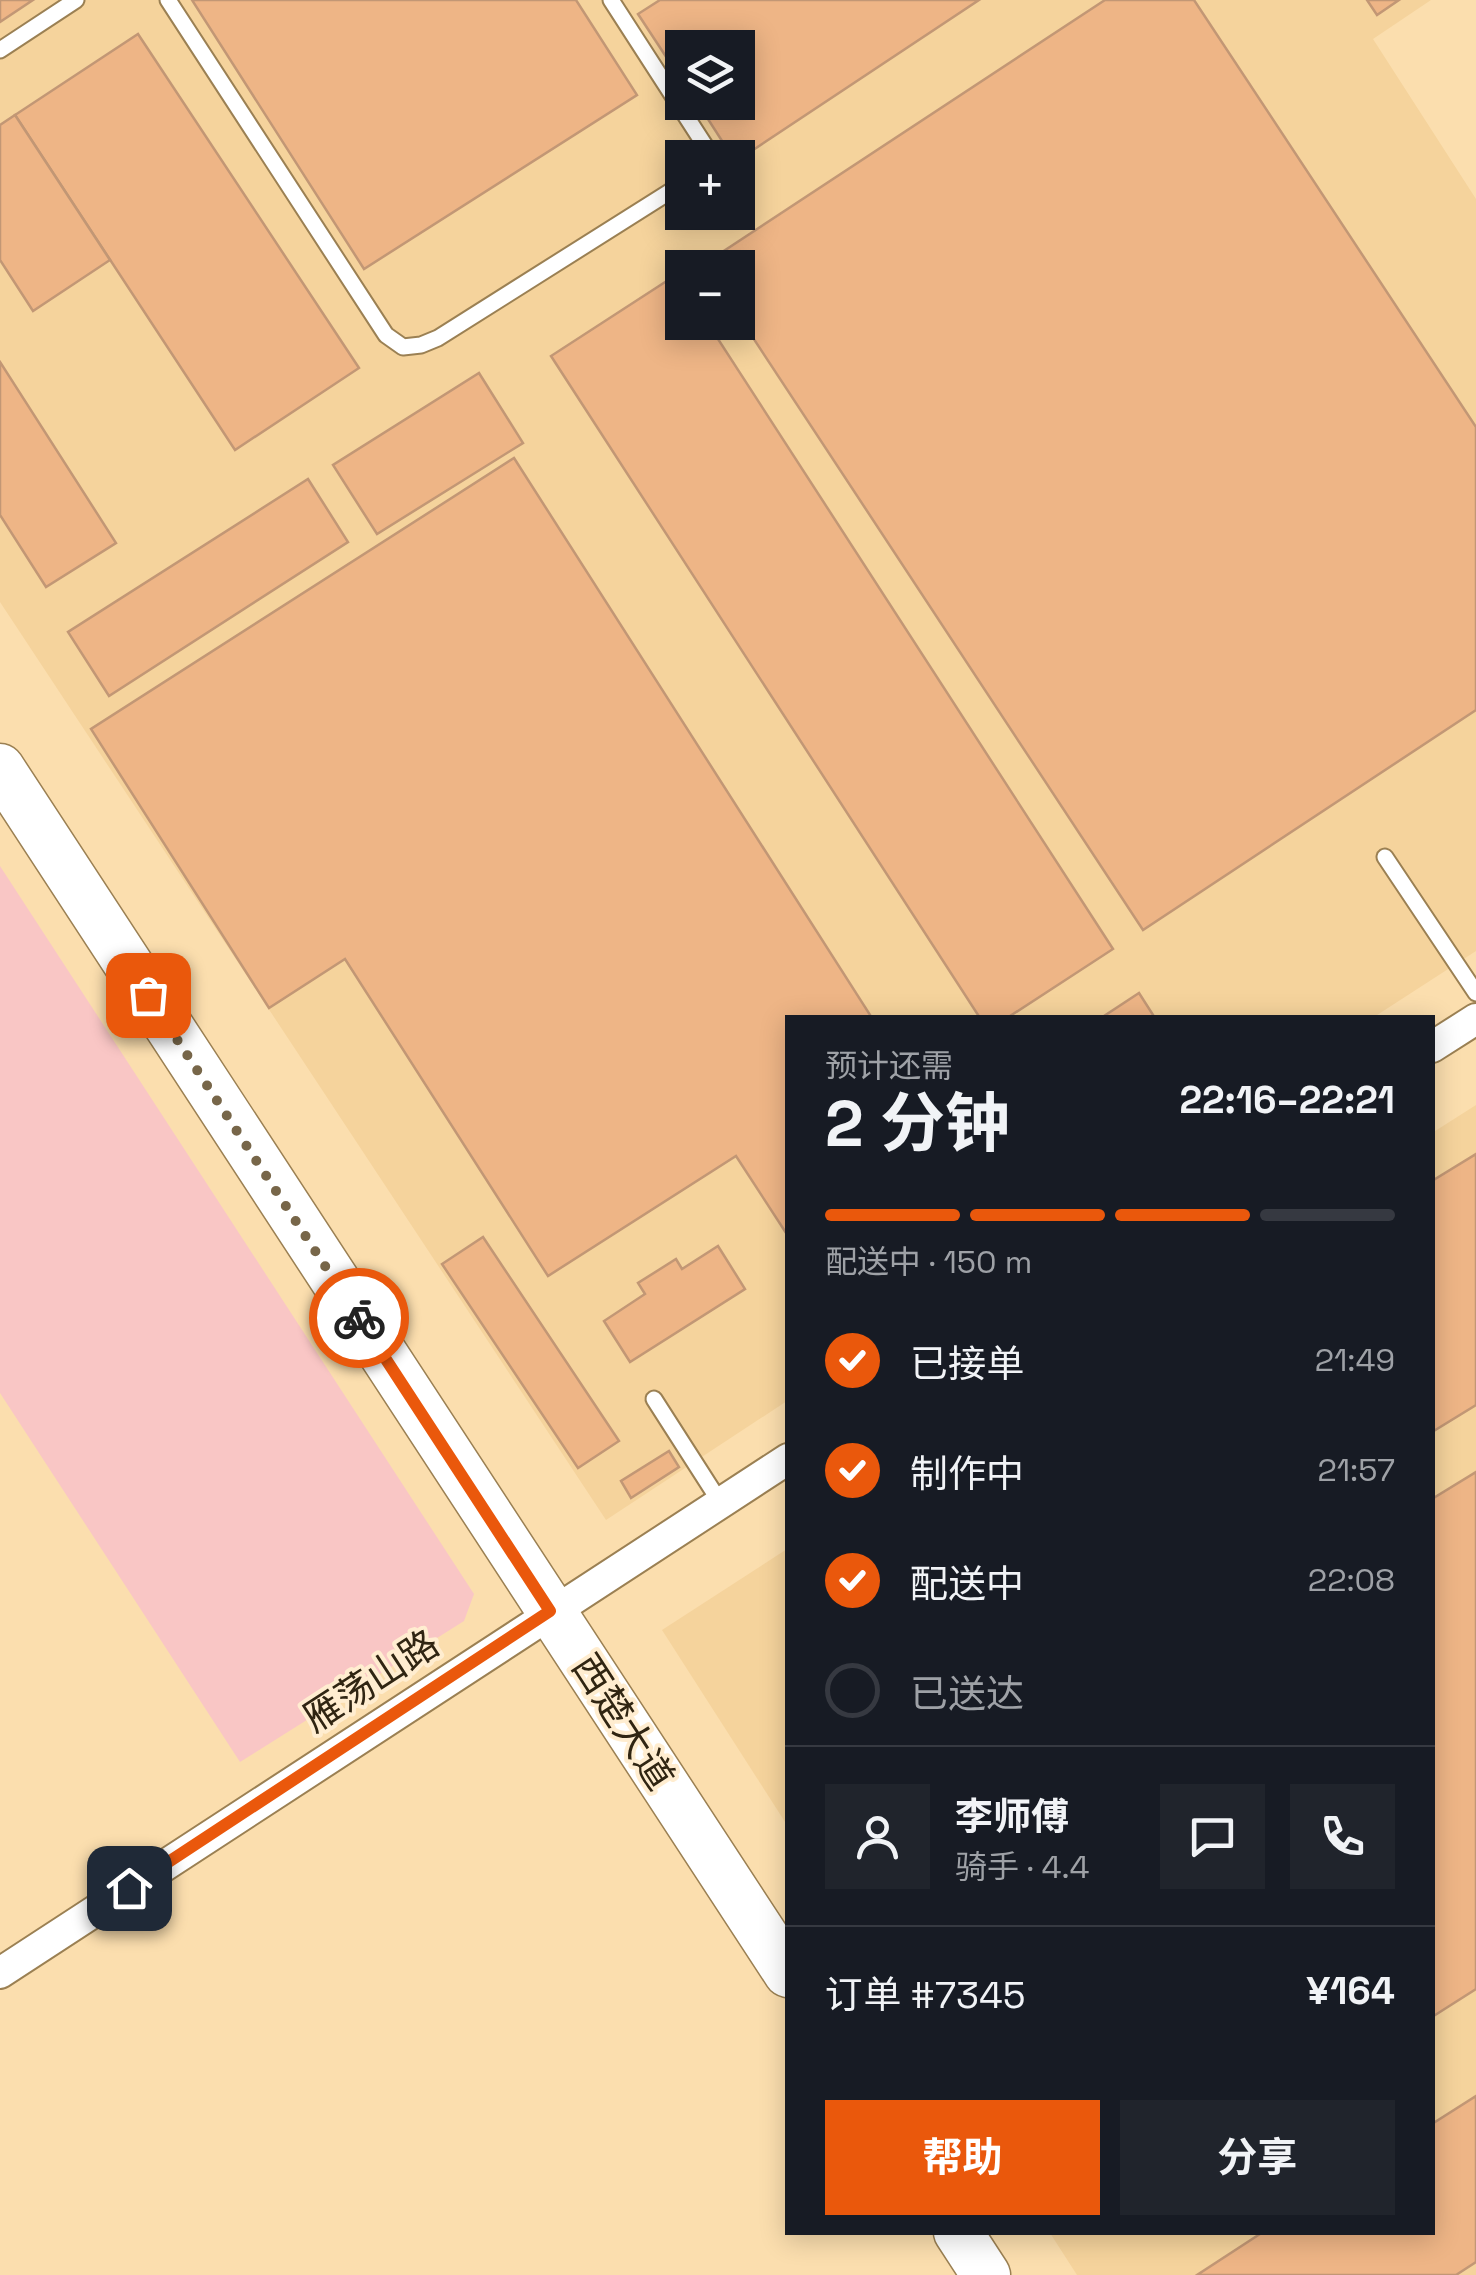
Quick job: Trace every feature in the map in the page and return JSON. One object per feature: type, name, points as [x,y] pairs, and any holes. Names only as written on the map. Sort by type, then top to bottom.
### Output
[{"type":"main road","name":"西楚大道","points":[[0,768],[785,1967]]},
{"type":"main road","points":[[960,2235],[986,2275]]},
{"type":"street","points":[[1435,1045],[1476,1019]]},
{"type":"street","name":"雁荡山路","points":[[0,1973],[785,1461]]},
{"type":"lane","points":[[0,50],[76,0]]},
{"type":"lane","points":[[168,0],[386,335],[403,347],[438,338],[665,195]]},
{"type":"lane","points":[[611,0],[701,140]]},
{"type":"lane","points":[[1385,857],[1476,993]]},
{"type":"lane","points":[[654,1399],[720,1502]]},
{"type":"shaded area","points":[[0,0],[1431,0],[1373,39],[1476,199],[1476,951],[1377,1015],[785,1015],[785,1402],[606,1520],[0,602]]},
{"type":"shaded area","points":[[0,866],[474,1594],[464,1621],[240,1762],[0,1393]]},
{"type":"shaded area","points":[[1476,1105],[1476,2275],[1077,2275],[1051,2235],[1435,2235],[1435,1131]]},
{"type":"shaded area","points":[[785,1550],[785,1822],[662,1630]]},
{"type":"building","points":[[0,0],[33,0],[0,22]]},
{"type":"building","points":[[192,0],[576,0],[637,95],[364,269]]},
{"type":"building","points":[[660,0],[979,0],[755,149],[755,140],[721,140],[709,120],[755,120],[755,30],[665,30],[665,55],[638,14]]},
{"type":"building","points":[[1105,0],[1194,0],[1476,427],[1476,710],[1143,930],[754,340],[755,250],[725,250]]},
{"type":"building","points":[[1367,0],[1399,0],[1377,15]]},
{"type":"building","points":[[138,34],[359,368],[235,450],[15,115]]},
{"type":"building","points":[[15,115],[110,260],[33,311],[0,260],[0,125]]},
{"type":"building","points":[[665,282],[665,340],[719,340],[1113,949],[1012,1015],[978,1015],[551,356]]},
{"type":"building","points":[[0,362],[116,543],[46,587],[0,515]]},
{"type":"building","points":[[479,373],[523,443],[377,534],[333,465]]},
{"type":"building","points":[[514,458],[870,1015],[785,1015],[785,1231],[736,1156],[548,1276],[345,959],[269,1008],[91,729]]},
{"type":"building","points":[[308,479],[348,542],[109,696],[68,632]]},
{"type":"building","points":[[1139,993],[1153,1015],[1106,1015]]},
{"type":"building","points":[[1476,1154],[1476,1405],[1435,1430],[1435,1179]]},
{"type":"building","points":[[483,1237],[619,1441],[578,1468],[442,1264]]},
{"type":"building","points":[[718,1246],[745,1289],[630,1362],[604,1321],[645,1294],[638,1283],[676,1259],[682,1269]]},
{"type":"building","points":[[669,1451],[679,1467],[631,1498],[621,1481]]},
{"type":"building","points":[[1476,1472],[1476,1989],[1435,2015],[1435,1497]]},
{"type":"building","points":[[1476,2096],[1476,2262],[1456,2275],[1197,2275],[1258,2235],[1435,2235],[1435,2122]]},
{"type":"way so far","points":[[148,995],[359,1318]]},
{"type":"route","points":[[129,1888],[550,1611],[359,1318]]}]
